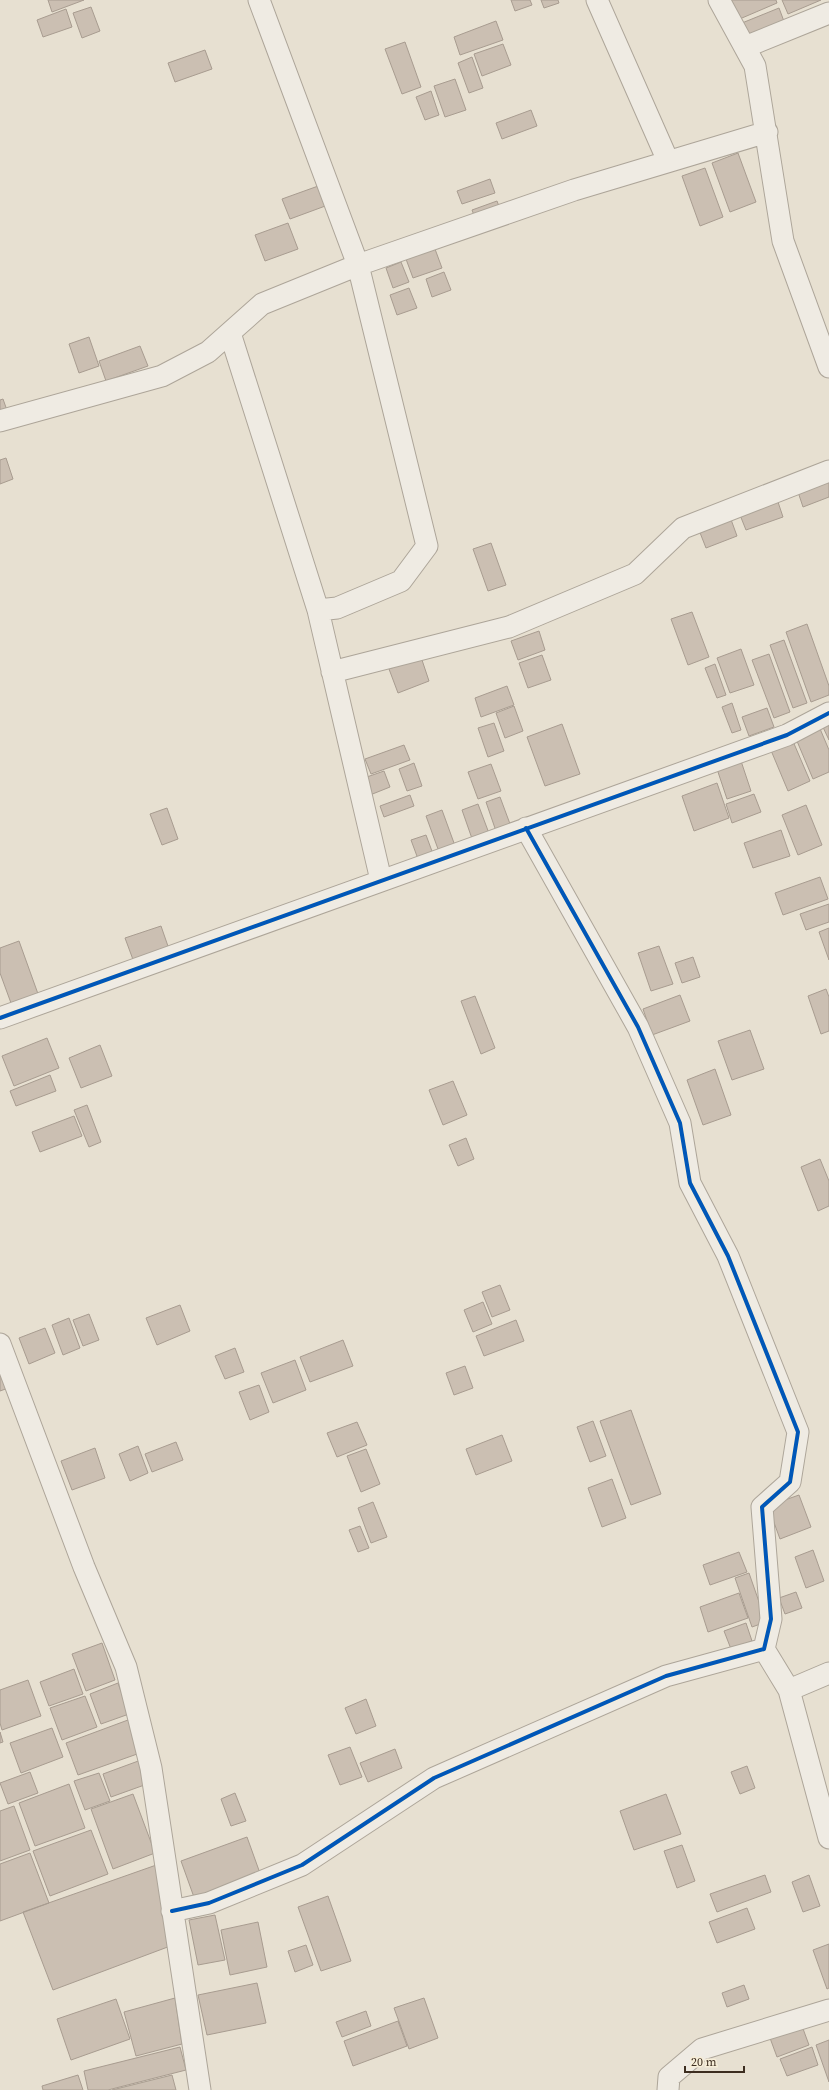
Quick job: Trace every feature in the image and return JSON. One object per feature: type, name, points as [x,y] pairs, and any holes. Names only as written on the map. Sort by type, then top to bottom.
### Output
[{"type":"street","points":[[259,0],[358,265],[427,546],[401,581],[337,608],[318,610]]},
{"type":"street","points":[[597,0],[668,161]]},
{"type":"street","points":[[719,0],[756,66],[783,242],[829,367]]},
{"type":"street","points":[[745,47],[829,13]]},
{"type":"street","points":[[0,421],[162,376],[208,352],[262,304],[358,265],[574,190],[767,132]]},
{"type":"street","points":[[230,333],[318,610],[381,880]]},
{"type":"street","points":[[332,672],[509,627],[636,574],[684,528],[829,471]]},
{"type":"street","points":[[0,1018],[787,735],[829,713]]},
{"type":"street","points":[[526,828],[638,1027],[680,1124],[690,1184],[728,1256],[798,1432],[790,1482],[762,1507],[771,1619],[764,1648],[789,1690],[829,1838]]},
{"type":"street","points":[[0,1344],[84,1566],[126,1666],[152,1768],[172,1911],[200,2090]]},
{"type":"street","points":[[172,1911],[209,1903],[302,1865],[434,1778],[666,1676],[764,1648]]},
{"type":"street","points":[[789,1690],[829,1672]]},
{"type":"street","points":[[668,2090],[669,2077],[702,2049],[829,2010]]},
{"type":"building","points":[[48,0],[84,0],[52,12]]},
{"type":"building","points":[[511,0],[530,0],[532,5],[515,11]]},
{"type":"building","points":[[541,0],[558,0],[559,3],[544,8]]},
{"type":"building","points":[[727,0],[776,0],[777,3],[735,21]]},
{"type":"building","points":[[782,0],[821,0],[788,14]]},
{"type":"building","points":[[91,7],[100,31],[82,38],[73,13]]},
{"type":"building","points":[[779,8],[785,24],[748,39],[742,23]]},
{"type":"building","points":[[66,9],[72,27],[43,37],[37,20]]},
{"type":"building","points":[[496,21],[503,40],[460,55],[454,37]]},
{"type":"building","points":[[405,42],[421,87],[402,94],[385,49]]},
{"type":"building","points":[[503,44],[511,65],[482,76],[474,54]]},
{"type":"building","points":[[205,50],[212,69],[175,82],[168,63]]},
{"type":"building","points":[[472,57],[483,88],[469,93],[458,63]]},
{"type":"building","points":[[455,79],[466,110],[445,117],[434,86]]},
{"type":"building","points":[[431,91],[439,115],[425,120],[416,97]]},
{"type":"building","points":[[531,110],[537,126],[502,139],[496,123]]},
{"type":"building","points":[[738,153],[756,202],[730,212],[712,163]]},
{"type":"building","points":[[705,168],[723,217],[700,226],[682,176]]},
{"type":"building","points":[[490,179],[495,193],[462,204],[457,191]]},
{"type":"building","points":[[321,185],[328,205],[290,219],[282,199]]},
{"type":"building","points":[[497,201],[502,214],[477,223],[472,210]]},
{"type":"building","points":[[288,223],[298,249],[265,261],[255,235]]},
{"type":"building","points":[[435,249],[442,268],[413,278],[406,259]]},
{"type":"building","points":[[401,262],[409,282],[393,288],[386,268]]},
{"type":"building","points":[[444,272],[451,290],[432,297],[426,279]]},
{"type":"building","points":[[409,288],[417,308],[397,315],[390,295]]},
{"type":"building","points":[[89,337],[99,366],[79,373],[69,344]]},
{"type":"building","points":[[140,346],[148,366],[106,381],[99,361]]},
{"type":"building","points":[[3,399],[9,416],[0,420],[0,400]]},
{"type":"building","points":[[6,458],[13,479],[0,484],[0,460]]},
{"type":"building","points":[[829,474],[829,497],[803,507],[796,486]]},
{"type":"building","points":[[776,496],[783,517],[746,530],[738,510]]},
{"type":"building","points":[[729,514],[737,536],[706,548],[697,525]]},
{"type":"building","points":[[491,543],[506,585],[488,591],[473,549]]},
{"type":"building","points":[[692,612],[709,657],[688,665],[671,619]]},
{"type":"building","points":[[807,624],[829,686],[829,695],[811,702],[786,632]]},
{"type":"building","points":[[539,631],[545,650],[518,660],[511,641]]},
{"type":"building","points":[[784,640],[807,703],[793,708],[770,645]]},
{"type":"building","points":[[741,649],[754,685],[730,693],[717,658]]},
{"type":"building","points":[[769,654],[790,712],[774,718],[752,660]]},
{"type":"building","points":[[542,655],[551,680],[528,688],[519,663]]},
{"type":"building","points":[[421,657],[429,681],[398,693],[389,669]]},
{"type":"building","points":[[715,664],[726,695],[717,698],[705,668]]},
{"type":"building","points":[[507,686],[514,705],[481,717],[475,698]]},
{"type":"building","points":[[732,703],[741,730],[732,733],[722,707]]},
{"type":"building","points":[[514,706],[523,731],[505,738],[496,713]]},
{"type":"building","points":[[767,708],[774,727],[749,736],[742,717]]},
{"type":"building","points":[[829,719],[829,740],[821,723]]},
{"type":"building","points":[[494,723],[504,751],[488,757],[478,728]]},
{"type":"building","points":[[562,724],[580,774],[545,786],[527,737]]},
{"type":"building","points":[[818,724],[829,750],[829,772],[813,779],[794,734]]},
{"type":"building","points":[[792,739],[810,781],[788,791],[770,748]]},
{"type":"building","points":[[404,745],[410,760],[371,774],[365,759]]},
{"type":"building","points":[[741,761],[751,791],[727,799],[717,769]]},
{"type":"building","points":[[414,763],[422,786],[407,791],[399,769]]},
{"type":"building","points":[[491,764],[501,791],[478,799],[468,772]]},
{"type":"building","points":[[384,771],[390,787],[370,795],[364,778]]},
{"type":"building","points":[[717,783],[729,818],[694,831],[682,796]]},
{"type":"building","points":[[754,794],[761,812],[732,823],[726,804]]},
{"type":"building","points":[[410,795],[414,806],[384,817],[380,806]]},
{"type":"building","points":[[500,797],[513,832],[498,837],[486,802]]},
{"type":"building","points":[[478,804],[493,844],[476,850],[462,810]]},
{"type":"building","points":[[806,805],[822,845],[798,855],[782,815]]},
{"type":"building","points":[[167,808],[178,839],[162,845],[150,814]]},
{"type":"building","points":[[442,810],[458,854],[442,860],[426,816]]},
{"type":"building","points":[[781,830],[790,856],[753,868],[744,843]]},
{"type":"building","points":[[426,835],[436,862],[421,867],[411,840]]},
{"type":"building","points":[[820,877],[828,899],[783,915],[775,893]]},
{"type":"building","points":[[829,904],[829,922],[806,930],[800,914]]},
{"type":"building","points":[[161,926],[170,952],[135,965],[125,938]]},
{"type":"building","points":[[829,928],[829,960],[819,932]]},
{"type":"building","points":[[19,941],[42,1005],[15,1014],[0,973],[0,948]]},
{"type":"building","points":[[659,946],[673,984],[651,991],[638,953]]},
{"type":"building","points":[[693,957],[700,977],[682,983],[675,963]]},
{"type":"building","points":[[826,989],[829,997],[829,1031],[821,1034],[808,996]]},
{"type":"building","points":[[680,995],[690,1021],[652,1035],[643,1009]]},
{"type":"building","points":[[475,996],[495,1048],[481,1054],[461,1001]]},
{"type":"building","points":[[750,1030],[764,1069],[732,1080],[718,1041]]},
{"type":"building","points":[[47,1038],[59,1068],[14,1086],[2,1056]]},
{"type":"building","points":[[100,1045],[112,1076],[81,1088],[69,1058]]},
{"type":"building","points":[[715,1069],[731,1115],[703,1125],[687,1080]]},
{"type":"building","points":[[50,1075],[56,1091],[16,1106],[10,1091]]},
{"type":"building","points":[[453,1081],[467,1115],[443,1125],[429,1090]]},
{"type":"building","points":[[87,1105],[101,1142],[89,1147],[74,1110]]},
{"type":"building","points":[[74,1116],[82,1136],[40,1152],[32,1132]]},
{"type":"building","points":[[466,1138],[474,1159],[458,1166],[449,1145]]},
{"type":"building","points":[[820,1159],[829,1181],[829,1206],[818,1211],[801,1167]]},
{"type":"building","points":[[500,1285],[510,1310],[492,1317],[482,1292]]},
{"type":"building","points":[[483,1302],[492,1324],[473,1332],[464,1310]]},
{"type":"building","points":[[180,1305],[190,1331],[157,1345],[146,1318]]},
{"type":"building","points":[[89,1314],[99,1340],[83,1346],[73,1320]]},
{"type":"building","points":[[69,1318],[80,1348],[63,1355],[52,1325]]},
{"type":"building","points":[[516,1320],[524,1341],[484,1356],[476,1336]]},
{"type":"building","points":[[45,1328],[55,1353],[29,1364],[19,1338]]},
{"type":"building","points":[[343,1340],[353,1366],[310,1382],[300,1357]]},
{"type":"building","points":[[235,1348],[244,1372],[225,1379],[215,1356]]},
{"type":"building","points":[[295,1360],[306,1390],[273,1403],[261,1373]]},
{"type":"building","points":[[465,1366],[473,1388],[454,1395],[446,1373]]},
{"type":"building","points":[[0,1367],[11,1387],[0,1391]]},
{"type":"building","points":[[259,1385],[269,1412],[250,1420],[239,1392]]},
{"type":"building","points":[[631,1410],[661,1494],[631,1505],[600,1421]]},
{"type":"building","points":[[593,1421],[606,1456],[590,1462],[577,1427]]},
{"type":"building","points":[[357,1422],[367,1445],[337,1457],[327,1433]]},
{"type":"building","points":[[502,1435],[512,1461],[476,1475],[466,1449]]},
{"type":"building","points":[[176,1442],[183,1460],[152,1472],[145,1454]]},
{"type":"building","points":[[138,1446],[148,1473],[130,1481],[119,1454]]},
{"type":"building","points":[[95,1448],[105,1478],[72,1490],[61,1461]]},
{"type":"building","points":[[366,1449],[380,1484],[361,1492],[347,1456]]},
{"type":"building","points":[[612,1479],[626,1518],[602,1527],[588,1488]]},
{"type":"building","points":[[799,1495],[811,1527],[780,1539],[768,1506]]},
{"type":"building","points":[[373,1502],[387,1537],[371,1543],[358,1508]]},
{"type":"building","points":[[360,1526],[369,1548],[358,1552],[349,1530]]},
{"type":"building","points":[[813,1550],[824,1581],[806,1588],[795,1557]]},
{"type":"building","points":[[739,1552],[747,1572],[710,1585],[703,1565]]},
{"type":"building","points":[[749,1573],[766,1622],[752,1627],[735,1578]]},
{"type":"building","points":[[796,1592],[802,1608],[785,1614],[779,1598]]},
{"type":"building","points":[[739,1593],[748,1618],[708,1632],[700,1607]]},
{"type":"building","points":[[746,1623],[752,1641],[731,1649],[724,1631]]},
{"type":"building","points":[[102,1643],[115,1680],[86,1691],[72,1654]]},
{"type":"building","points":[[74,1669],[83,1694],[49,1706],[40,1682]]},
{"type":"building","points":[[28,1680],[41,1716],[2,1730],[0,1723],[0,1690]]},
{"type":"building","points":[[118,1683],[129,1714],[101,1724],[90,1694]]},
{"type":"building","points":[[85,1696],[97,1727],[62,1740],[50,1708]]},
{"type":"building","points":[[366,1699],[376,1726],[356,1734],[345,1708]]},
{"type":"building","points":[[128,1720],[140,1753],[78,1775],[66,1743]]},
{"type":"building","points":[[52,1728],[63,1757],[21,1773],[10,1743]]},
{"type":"building","points":[[0,1732],[3,1742],[0,1743]]},
{"type":"building","points":[[350,1747],[362,1777],[340,1785],[328,1755]]},
{"type":"building","points":[[395,1749],[402,1768],[368,1782],[360,1763]]},
{"type":"building","points":[[141,1760],[150,1783],[111,1797],[103,1774]]},
{"type":"building","points":[[747,1766],[755,1788],[740,1794],[731,1772]]},
{"type":"building","points":[[30,1772],[38,1793],[8,1804],[0,1783]]},
{"type":"building","points":[[99,1773],[110,1801],[85,1810],[74,1781]]},
{"type":"building","points":[[69,1784],[85,1828],[35,1846],[19,1803]]},
{"type":"building","points":[[235,1793],[246,1821],[231,1826],[221,1799]]},
{"type":"building","points":[[133,1794],[155,1853],[113,1869],[91,1809]]},
{"type":"building","points":[[666,1794],[681,1834],[634,1850],[620,1811]]},
{"type":"building","points":[[14,1806],[30,1850],[0,1861],[0,1811]]},
{"type":"building","points":[[91,1830],[108,1874],[50,1896],[33,1851]]},
{"type":"building","points":[[247,1837],[261,1876],[195,1900],[181,1861]]},
{"type":"building","points":[[682,1845],[695,1881],[677,1888],[664,1851]]},
{"type":"building","points":[[30,1853],[49,1903],[0,1921],[0,1864]]},
{"type":"building","points":[[162,1863],[173,1945],[53,1990],[23,1912]]},
{"type":"building","points":[[765,1875],[771,1892],[717,1912],[710,1894]]},
{"type":"building","points":[[809,1875],[820,1906],[803,1912],[792,1882]]},
{"type":"building","points":[[328,1896],[351,1961],[321,1971],[298,1907]]},
{"type":"building","points":[[747,1908],[755,1929],[717,1943],[709,1922]]},
{"type":"building","points":[[215,1915],[225,1960],[198,1965],[189,1920]]},
{"type":"building","points":[[258,1922],[267,1967],[230,1975],[221,1930]]},
{"type":"building","points":[[829,1944],[829,1988],[827,1989],[813,1950]]},
{"type":"building","points":[[306,1945],[313,1965],[295,1972],[288,1951]]},
{"type":"building","points":[[257,1983],[266,2023],[207,2035],[198,1995]]},
{"type":"building","points":[[744,1985],[749,1999],[727,2007],[722,1993]]},
{"type":"building","points":[[175,1998],[182,2044],[136,2056],[124,2012]]},
{"type":"building","points":[[424,1998],[438,2038],[409,2049],[394,2008]]},
{"type":"building","points":[[116,1999],[130,2039],[71,2060],[57,2019]]},
{"type":"building","points":[[366,2011],[371,2026],[342,2037],[336,2022]]},
{"type":"building","points":[[398,2021],[407,2046],[353,2066],[344,2041]]},
{"type":"building","points":[[802,2026],[809,2045],[777,2057],[770,2038]]},
{"type":"building","points":[[829,2040],[829,2082],[816,2045]]},
{"type":"building","points":[[180,2047],[186,2070],[108,2090],[88,2090],[84,2071]]},
{"type":"building","points":[[812,2047],[818,2065],[787,2076],[780,2059]]},
{"type":"building","points":[[78,2075],[83,2090],[43,2090],[42,2086]]},
{"type":"building","points":[[172,2075],[176,2090],[112,2090]]},
{"type":"cycle path","points":[[0,1018],[787,735],[829,713]]},
{"type":"cycle path","points":[[172,1911],[209,1903],[302,1865],[434,1778],[666,1676],[764,1649],[771,1619],[762,1507],[790,1482],[798,1432],[728,1256],[690,1183],[680,1123],[638,1027],[526,828]]}]
